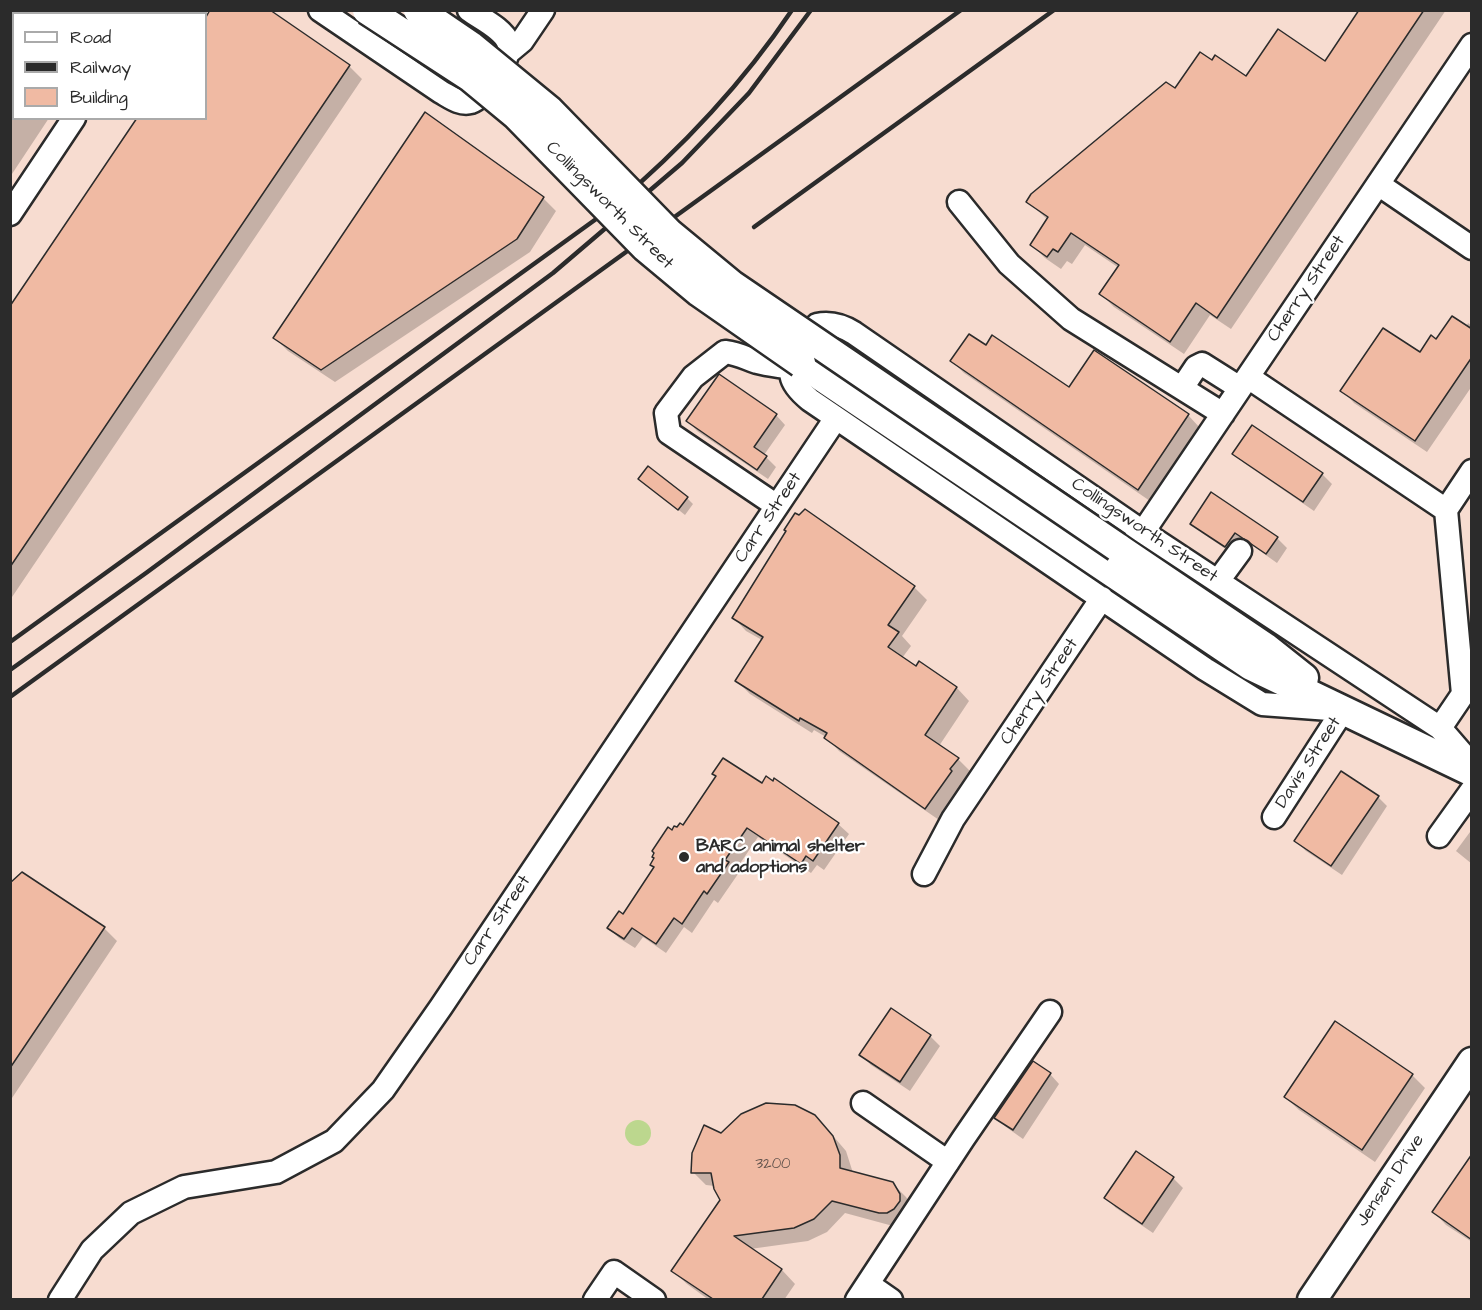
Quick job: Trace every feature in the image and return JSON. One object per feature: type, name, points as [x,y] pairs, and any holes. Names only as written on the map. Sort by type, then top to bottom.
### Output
[{"type":"main road","name":"Collingsworth Street","points":[[367,10],[470,77],[516,115],[645,247],[699,292],[810,370],[1111,557],[1265,647],[1343,710],[1472,772]]},
{"type":"main road","name":"Collingsworth Street","points":[[418,10],[471,46],[516,81],[549,110],[669,233],[732,285],[1111,557]]},
{"type":"main road","name":"Jensen Drive","points":[[1312,1299],[1472,1062]]},
{"type":"street","points":[[321,10],[441,92],[464,102],[474,101],[482,94],[496,77],[510,51],[522,41],[543,10]]},
{"type":"street","points":[[469,10],[504,36],[509,43],[510,51]]},
{"type":"street","name":"Cherry Street","points":[[1143,532],[1471,48]]},
{"type":"street","points":[[10,214],[73,120]]},
{"type":"street","points":[[1378,184],[1472,248]]},
{"type":"street","points":[[959,202],[1008,264],[1071,319],[1223,414]]},
{"type":"street","name":"Collingsworth Street","points":[[1343,710],[1262,704],[1205,669],[801,392],[791,377],[794,359],[818,325],[824,323],[846,328],[1143,532],[1440,728],[1472,765]]},
{"type":"street","points":[[777,506],[669,433],[666,413],[693,377],[725,352],[741,354],[769,365],[791,368]]},
{"type":"street","points":[[1182,388],[1196,367],[1202,364],[1244,382],[1446,510]]},
{"type":"street","name":"Carr Street","points":[[60,1299],[92,1250],[131,1213],[184,1186],[276,1172],[333,1141],[383,1090],[836,418]]},
{"type":"street","points":[[1440,728],[1463,694],[1446,510],[1472,471]]},
{"type":"street","points":[[1218,581],[1240,551]]},
{"type":"street","name":"Cherry Street","points":[[924,874],[953,819],[1102,598]]},
{"type":"street","name":"Davis Street","points":[[1274,817],[1343,710]]},
{"type":"street","points":[[1439,836],[1472,790]]},
{"type":"street","points":[[891,1299],[863,1292],[1050,1012]]},
{"type":"street","points":[[863,1103],[948,1162]]},
{"type":"street","points":[[595,1299],[614,1272],[654,1299]]},
{"type":"shaded area","points":[[11,11],[1471,11],[1471,1299],[11,1299]]},
{"type":"green space","points":[[638,1120],[647,1124],[651,1133],[647,1142],[638,1146],[629,1142],[625,1133],[629,1124]]},
{"type":"building","points":[[210,10],[270,10],[350,65],[10,567],[10,306],[136,120],[207,120],[207,15]]},
{"type":"building","points":[[1359,10],[1424,10],[1217,318],[1196,303],[1170,342],[1099,294],[1119,265],[1071,233],[1058,252],[1053,249],[1047,257],[1030,245],[1048,217],[1026,202],[1031,194],[1166,82],[1175,88],[1200,52],[1212,60],[1215,55],[1246,76],[1278,29],[1325,61]]},
{"type":"building","points":[[425,112],[544,197],[517,239],[321,370],[273,338]]},
{"type":"building","points":[[1452,316],[1472,329],[1472,357],[1415,441],[1340,391],[1383,328],[1420,352],[1431,335],[1436,339]]},
{"type":"building","points":[[969,334],[986,345],[992,335],[1069,387],[1094,350],[1189,414],[1138,490],[950,361]]},
{"type":"building","points":[[719,374],[777,414],[754,447],[767,456],[757,470],[686,421]]},
{"type":"building","points":[[1252,425],[1323,473],[1303,502],[1232,454]]},
{"type":"building","points":[[648,466],[688,497],[678,510],[638,479]]},
{"type":"building","points":[[1211,492],[1278,537],[1266,554],[1235,533],[1225,547],[1190,524]]},
{"type":"building","points":[[805,509],[915,586],[888,625],[899,632],[888,647],[916,666],[919,661],[957,687],[925,735],[959,758],[925,809],[824,738],[827,733],[800,718],[799,721],[735,681],[763,637],[732,618],[795,513],[799,515]]},
{"type":"building","points":[[723,758],[762,783],[766,776],[773,781],[774,778],[839,823],[813,861],[806,856],[801,864],[747,828],[725,860],[729,862],[707,894],[704,891],[682,924],[674,918],[656,944],[632,928],[624,939],[607,928],[619,911],[623,914],[654,867],[650,865],[654,858],[652,851],[668,827],[672,830],[680,823],[683,825],[716,776],[712,774]]},
{"type":"building","points":[[1341,771],[1379,796],[1331,866],[1294,841]]},
{"type":"building","points":[[22,872],[105,927],[10,1068],[10,883]]},
{"type":"building","points":[[891,1008],[931,1035],[900,1082],[859,1055]]},
{"type":"building","points":[[1335,1021],[1413,1074],[1362,1150],[1284,1097]]},
{"type":"building","points":[[1033,1061],[1051,1073],[1013,1130],[994,1118]]},
{"type":"building","points":[[766,1103],[795,1105],[815,1115],[833,1136],[840,1155],[840,1168],[893,1182],[900,1194],[900,1201],[894,1209],[887,1213],[879,1213],[832,1201],[814,1219],[794,1228],[734,1236],[782,1269],[762,1299],[713,1299],[671,1271],[720,1200],[714,1189],[711,1173],[691,1173],[692,1153],[704,1125],[721,1133],[741,1114]]},
{"type":"building","points":[[1136,1151],[1174,1177],[1142,1224],[1104,1198]]},
{"type":"building","points":[[1472,1154],[1472,1240],[1432,1212]]},
{"type":"railway","points":[[10,642],[610,209],[636,187],[708,116],[752,65],[792,10]]},
{"type":"railway","points":[[10,670],[146,573],[553,273],[682,163],[749,93],[811,10]]},
{"type":"railway","points":[[10,697],[961,10]]},
{"type":"railway","points":[[754,227],[1054,10]]},
{"type":"place","name":"BARC animal shelter and adoptions","points":[[684,857]]}]
